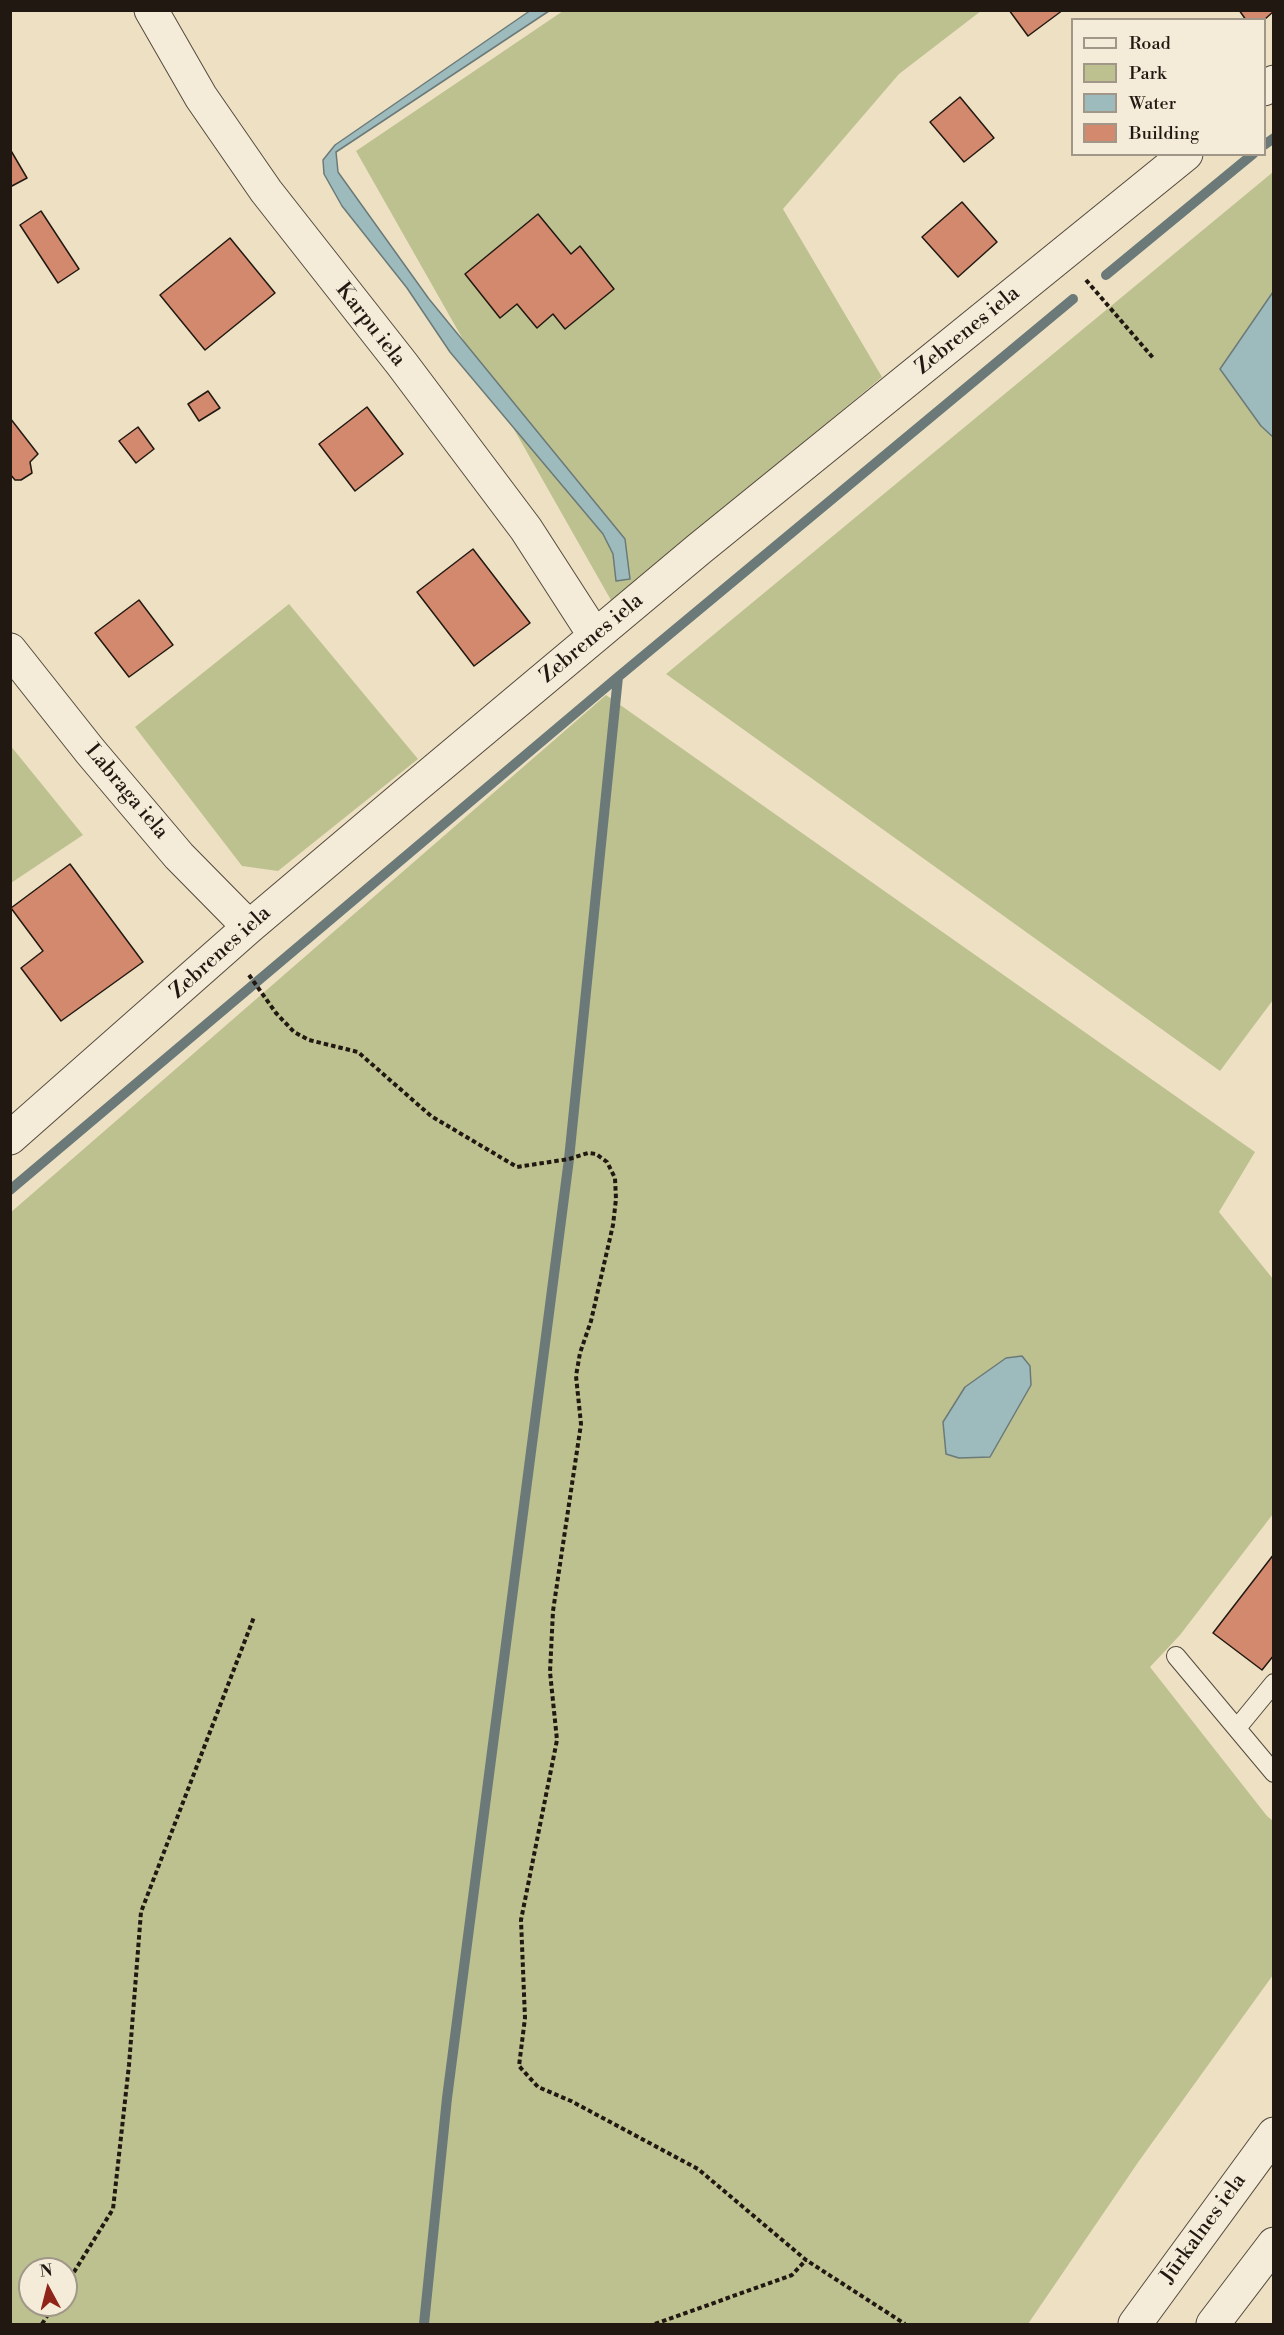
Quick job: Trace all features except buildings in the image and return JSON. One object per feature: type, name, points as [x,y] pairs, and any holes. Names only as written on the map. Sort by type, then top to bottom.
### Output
[{"type":"street","name":"Karpu iela","points":[[151,10],[201,97],[266,191],[402,364],[526,529],[595,636]]},
{"type":"street","name":"Zebrenes iela","points":[[10,1138],[249,927],[595,636],[1184,156]]},
{"type":"street","name":"Labraga iela","points":[[10,650],[90,751],[179,856],[249,927]]},
{"type":"street","name":"Jūrkalnes iela","points":[[1135,2325],[1274,2134]]},
{"type":"street","points":[[1213,2325],[1274,2244]]},
{"type":"lane","points":[[1176,1656],[1274,1773]]},
{"type":"lane","points":[[1237,1728],[1274,1683]]},
{"type":"path","points":[[1064,255],[1154,359]]},
{"type":"path","points":[[250,976],[276,1013],[294,1032],[309,1040],[358,1052],[431,1116],[517,1167],[569,1159],[588,1153],[597,1154],[607,1162],[615,1178],[616,1199],[613,1225],[576,1376],[581,1424],[552,1621],[550,1672],[557,1740],[520,1920],[525,2018],[519,2066],[538,2087],[698,2169],[806,2260],[905,2325]]},
{"type":"path","points":[[78,2266],[113,2209],[129,2065],[141,1912],[254,1617]]},
{"type":"path","points":[[655,2325],[792,2275],[806,2260]]},
{"type":"green space","points":[[563,11],[981,11],[899,74],[783,209],[882,377],[612,602],[356,151]]},
{"type":"green space","points":[[1273,172],[1273,292],[1220,369],[1261,426],[1273,437],[1273,1000],[1220,1071],[666,674]]},
{"type":"green space","points":[[289,604],[418,759],[278,871],[242,866],[135,727]]},
{"type":"green space","points":[[606,695],[1255,1152],[1219,1212],[1273,1279],[1273,1514],[1180,1635],[1150,1667],[1273,1821],[1273,1975],[1139,2161],[1028,2324],[11,2324],[10,1213]]},
{"type":"green space","points":[[10,745],[83,835],[11,883],[10,883]]},
{"type":"water","points":[[531,10],[549,11],[336,152],[338,172],[429,299],[625,539],[630,579],[616,581],[613,554],[603,534],[450,352],[407,288],[342,206],[324,174],[323,160],[335,145]]},
{"type":"water","points":[[1273,292],[1273,437],[1261,426],[1220,369]]},
{"type":"water","points":[[1022,1356],[1030,1366],[1031,1385],[990,1457],[959,1458],[946,1454],[943,1422],[965,1387],[1006,1358]]},
{"type":"waterway","points":[[1266,144],[1274,138]]},
{"type":"waterway","points":[[1106,275],[1251,156]]},
{"type":"waterway","points":[[10,1190],[618,677],[1073,299]]},
{"type":"waterway","points":[[424,2324],[447,2098],[569,1159],[618,677]]}]
